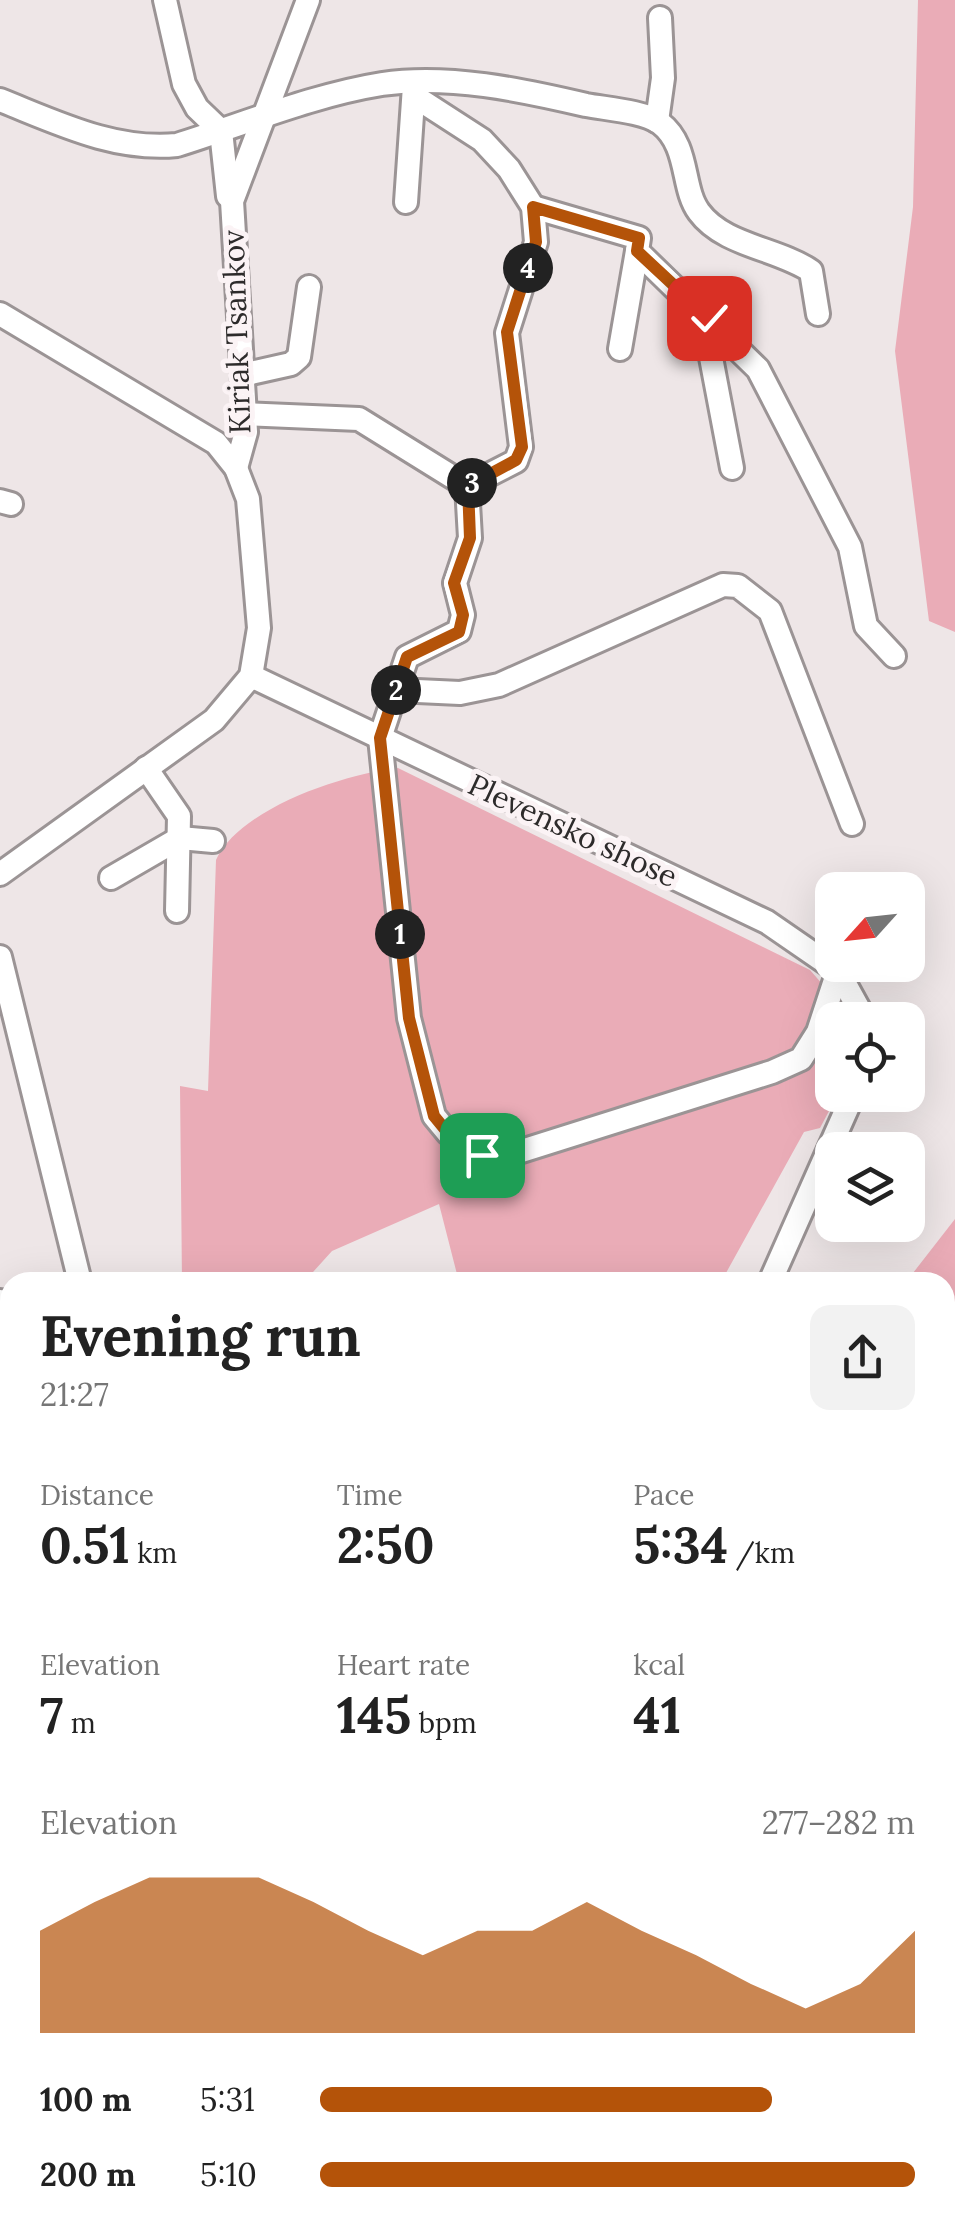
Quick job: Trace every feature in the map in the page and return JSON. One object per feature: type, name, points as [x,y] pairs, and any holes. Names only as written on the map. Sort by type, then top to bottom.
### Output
[{"type":"street","points":[[166,0],[184,84],[197,108],[220,131],[231,226]]},
{"type":"street","name":"Kiriak Tsankov","points":[[0,874],[214,720],[250,676],[260,628],[248,499],[236,468],[246,432],[231,226],[238,177],[308,0]]},
{"type":"street","points":[[657,121],[663,78],[660,18]]},
{"type":"street","points":[[0,100],[126,144],[177,145],[352,90],[414,90],[463,83],[657,121],[670,134],[687,168],[696,208],[716,232],[792,258],[812,271],[818,314]]},
{"type":"street","points":[[406,202],[407,134],[414,90]]},
{"type":"street","points":[[414,90],[482,140],[509,169],[533,207],[536,242],[507,332],[522,447],[516,460],[468,486]]},
{"type":"street","points":[[533,207],[639,238],[620,349]]},
{"type":"street","points":[[637,251],[758,369],[850,547],[866,626],[894,656]]},
{"type":"street","points":[[242,375],[291,364],[299,358],[309,287]]},
{"type":"street","points":[[0,314],[216,443],[236,468]]},
{"type":"street","points":[[717,327],[709,347],[732,468]]},
{"type":"street","points":[[245,414],[359,419],[468,486]]},
{"type":"street","points":[[468,486],[470,538],[454,583],[463,615],[459,632],[407,657],[380,738],[409,1018],[418,1066],[434,1116],[448,1133],[482,1155],[496,1159],[772,1072],[800,1058],[818,1032],[834,982]]},
{"type":"street","points":[[396,690],[460,693],[499,685],[723,585],[738,586],[770,611],[852,824]]},
{"type":"street","name":"Plevensko shose","points":[[250,676],[767,922],[815,955]]},
{"type":"street","points":[[146,768],[179,816],[177,911]]},
{"type":"street","points":[[111,878],[180,838],[213,841]]},
{"type":"street","points":[[0,957],[78,1272]]},
{"type":"street","points":[[776,1272],[845,1112]]},
{"type":"shaded area","points":[[918,0],[955,0],[955,632],[929,621],[895,351],[913,207]]},
{"type":"shaded area","points":[[398,768],[810,970],[815,982],[820,982],[837,1001],[815,1002],[815,1112],[828,1112],[820,1128],[804,1132],[727,1272],[456,1272],[439,1204],[332,1251],[313,1272],[182,1272],[180,1086],[208,1091],[216,860],[228,841],[270,810],[350,778]]},
{"type":"shaded area","points":[[955,1219],[955,1272],[914,1272]]},
{"type":"route","points":[[482,1155],[448,1133],[434,1116],[418,1066],[409,1018],[380,738],[407,657],[459,632],[463,615],[454,583],[470,538],[468,486],[516,460],[522,447],[512,398],[507,332],[536,242],[533,207],[639,238],[637,251],[709,318]]}]
